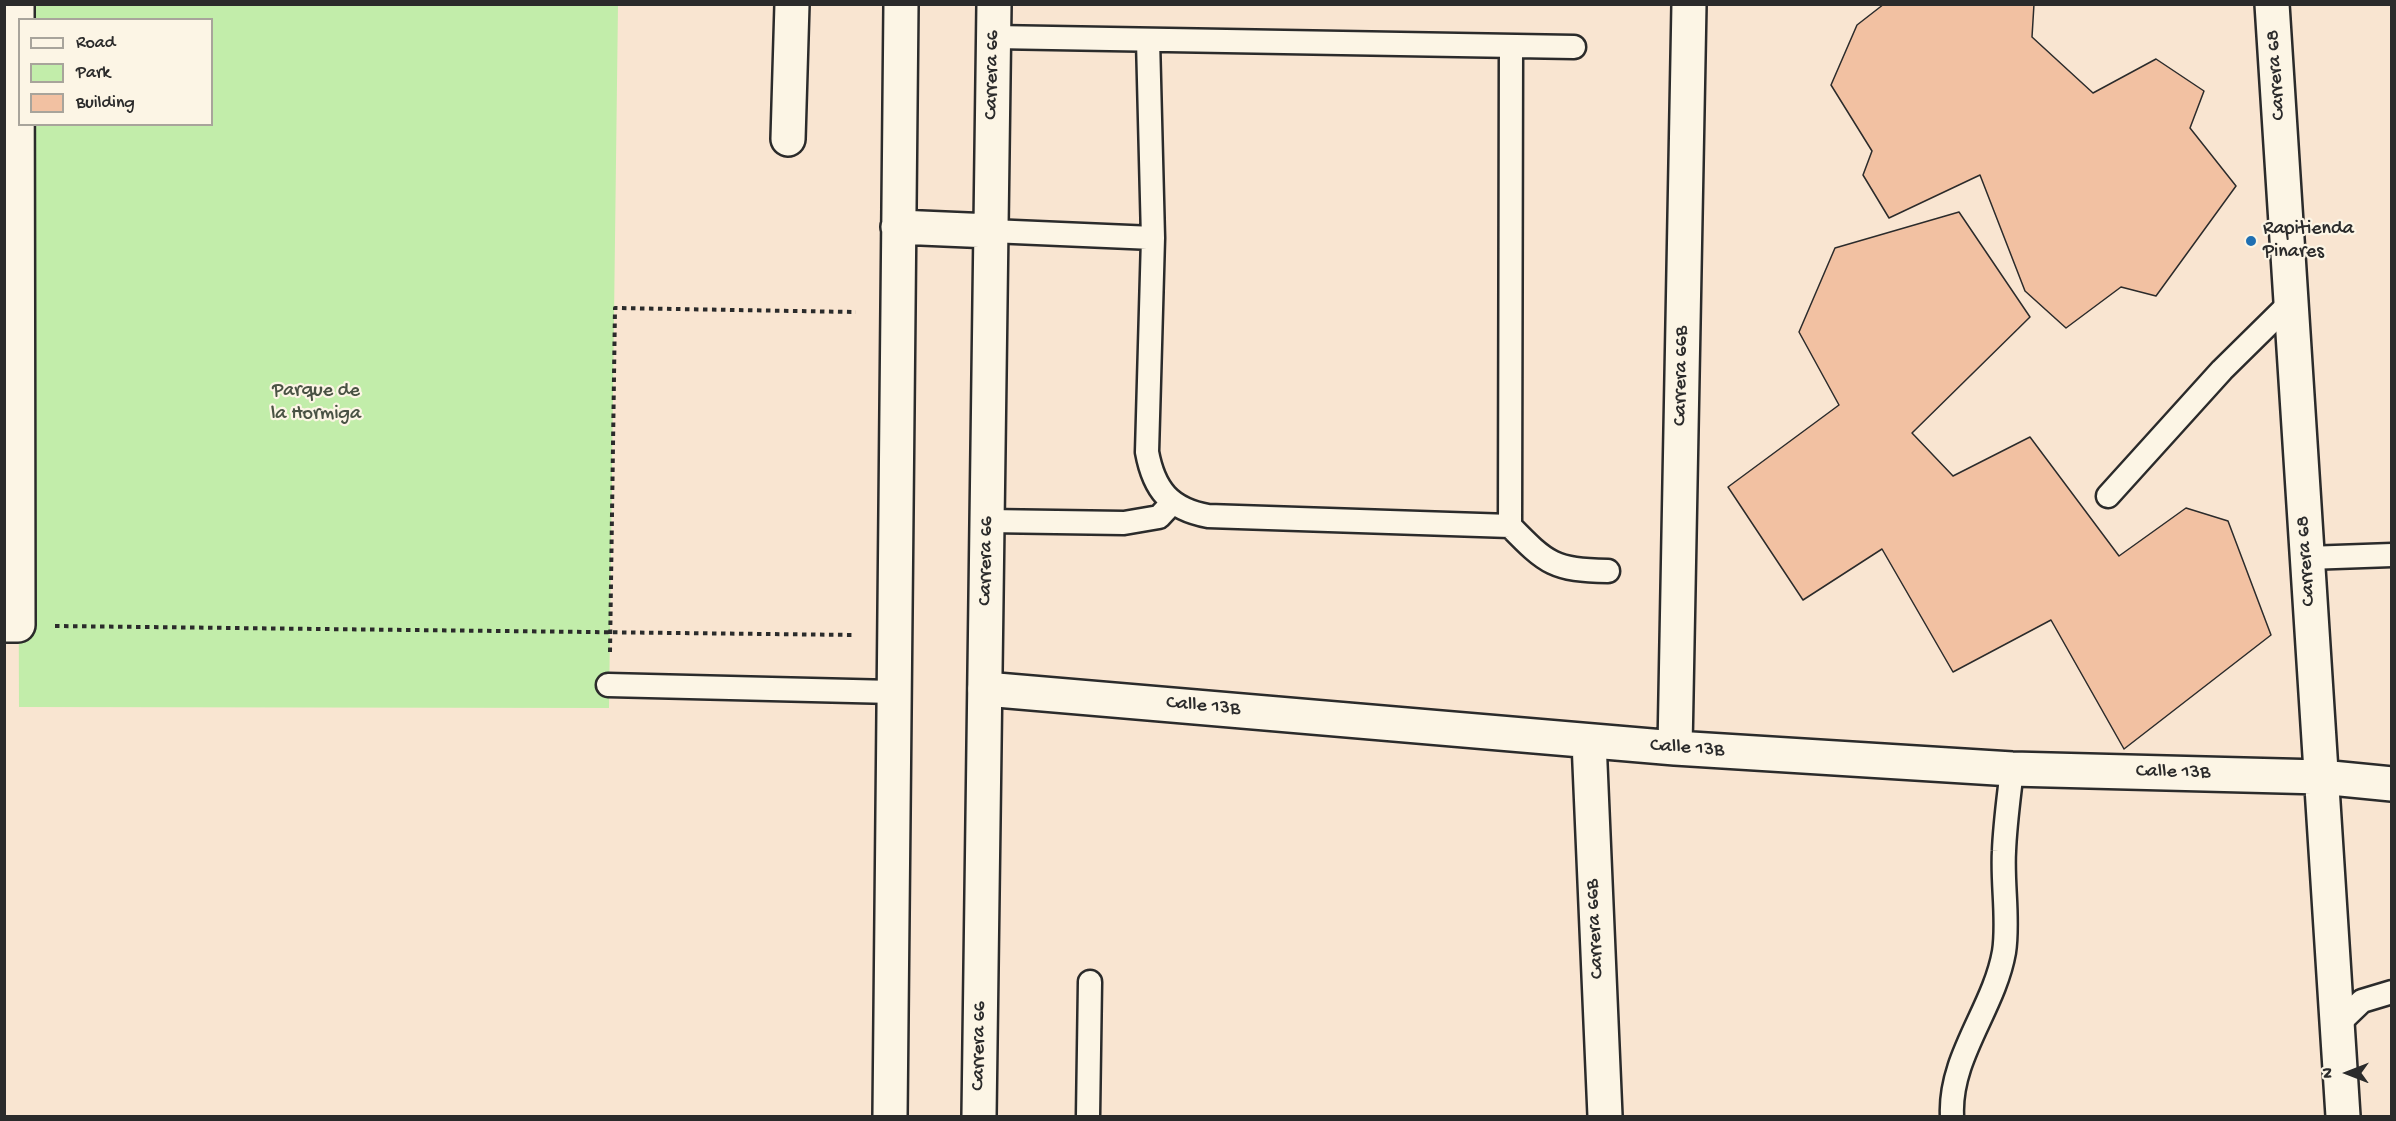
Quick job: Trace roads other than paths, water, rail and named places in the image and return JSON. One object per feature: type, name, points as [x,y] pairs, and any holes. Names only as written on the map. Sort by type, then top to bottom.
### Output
[{"type":"street","points":[[11,625],[17,4]]},
{"type":"street","points":[[788,139],[792,4]]},
{"type":"street","points":[[890,1116],[901,4]]},
{"type":"street","name":"Carrera 66","points":[[979,1116],[994,4]]},
{"type":"street","name":"Carrera 66B","points":[[1675,748],[1689,4]]},
{"type":"street","name":"Carrera 68","points":[[2272,4],[2343,1116]]},
{"type":"street","points":[[898,227],[991,231]]},
{"type":"street","name":"Calle 13B","points":[[985,689],[1675,748],[2012,769],[2321,777],[2391,784]]},
{"type":"street","name":"Carrera 66B","points":[[1589,741],[1605,1116]]},
{"type":"lane","points":[[994,37],[1574,47]]},
{"type":"lane","points":[[1148,40],[1153,238],[1147,452],[1150,471],[1159,489],[1172,503],[1190,512],[1208,516],[1510,526],[1552,564],[1577,570],[1608,571]]},
{"type":"lane","points":[[1510,526],[1511,46]]},
{"type":"lane","points":[[991,231],[1153,238]]},
{"type":"lane","points":[[2108,496],[2222,370],[2291,303]]},
{"type":"lane","points":[[988,521],[1124,523],[1159,517],[1172,503]]},
{"type":"lane","points":[[2307,558],[2391,555]]},
{"type":"lane","points":[[608,686],[893,692]]},
{"type":"lane","points":[[1952,1116],[1952,1105],[1963,1056],[1988,1003],[2004,951],[2004,851],[2012,769]]},
{"type":"lane","points":[[1088,1116],[1090,982]]},
{"type":"lane","points":[[2337,1025],[2362,1002],[2391,992]]},
{"type":"place","name":"Rapitienda Pinares","points":[[2251,241]]},
{"type":"park label","name":"Parque de la Hormiga","points":[[316,404]]}]
